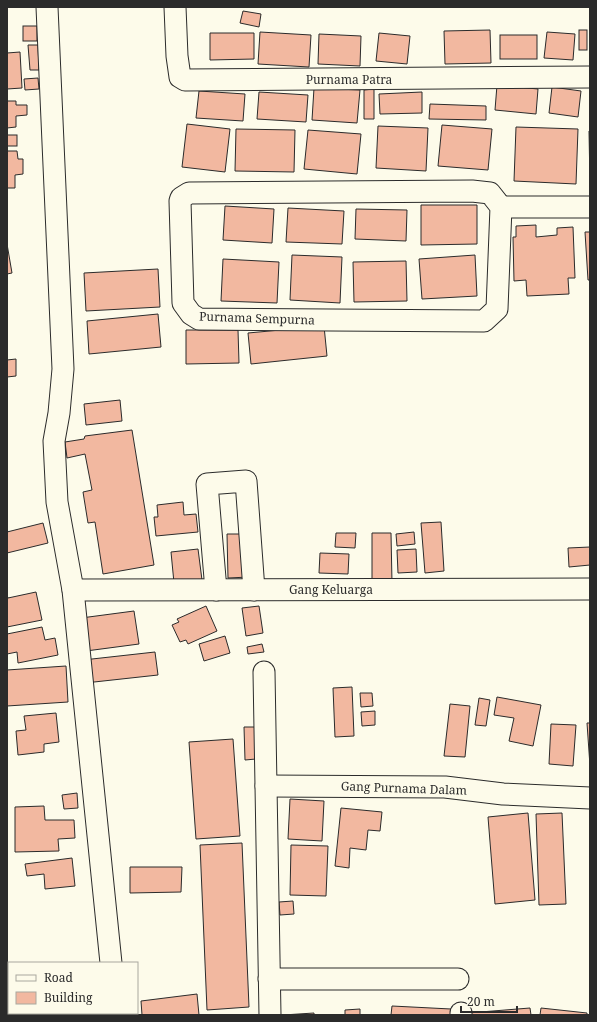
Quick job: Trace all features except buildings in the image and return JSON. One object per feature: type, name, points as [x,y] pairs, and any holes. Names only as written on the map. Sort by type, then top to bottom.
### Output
[{"type":"street","points":[[47,7],[64,369],[54,441],[57,502],[73,590],[111,962]]},
{"type":"street","name":"Purnama Patra","points":[[175,7],[177,56],[180,77],[185,80],[590,77]]},
{"type":"street","name":"Purnama Sempurna","points":[[472,191],[490,193],[501,207],[497,310],[484,320],[199,318],[191,314],[183,303],[180,201],[181,198],[189,193],[472,191]]},
{"type":"street","points":[[501,207],[590,207]]},
{"type":"street","points":[[216,590],[207,484],[246,481],[254,590]]},
{"type":"street","name":"Gang Keluarga","points":[[73,590],[590,588]]},
{"type":"street","points":[[264,672],[270,1015]]},
{"type":"street","name":"Gang Purnama Dalam","points":[[266,786],[445,787],[503,794],[590,798]]},
{"type":"street","points":[[269,979],[458,979]]}]
